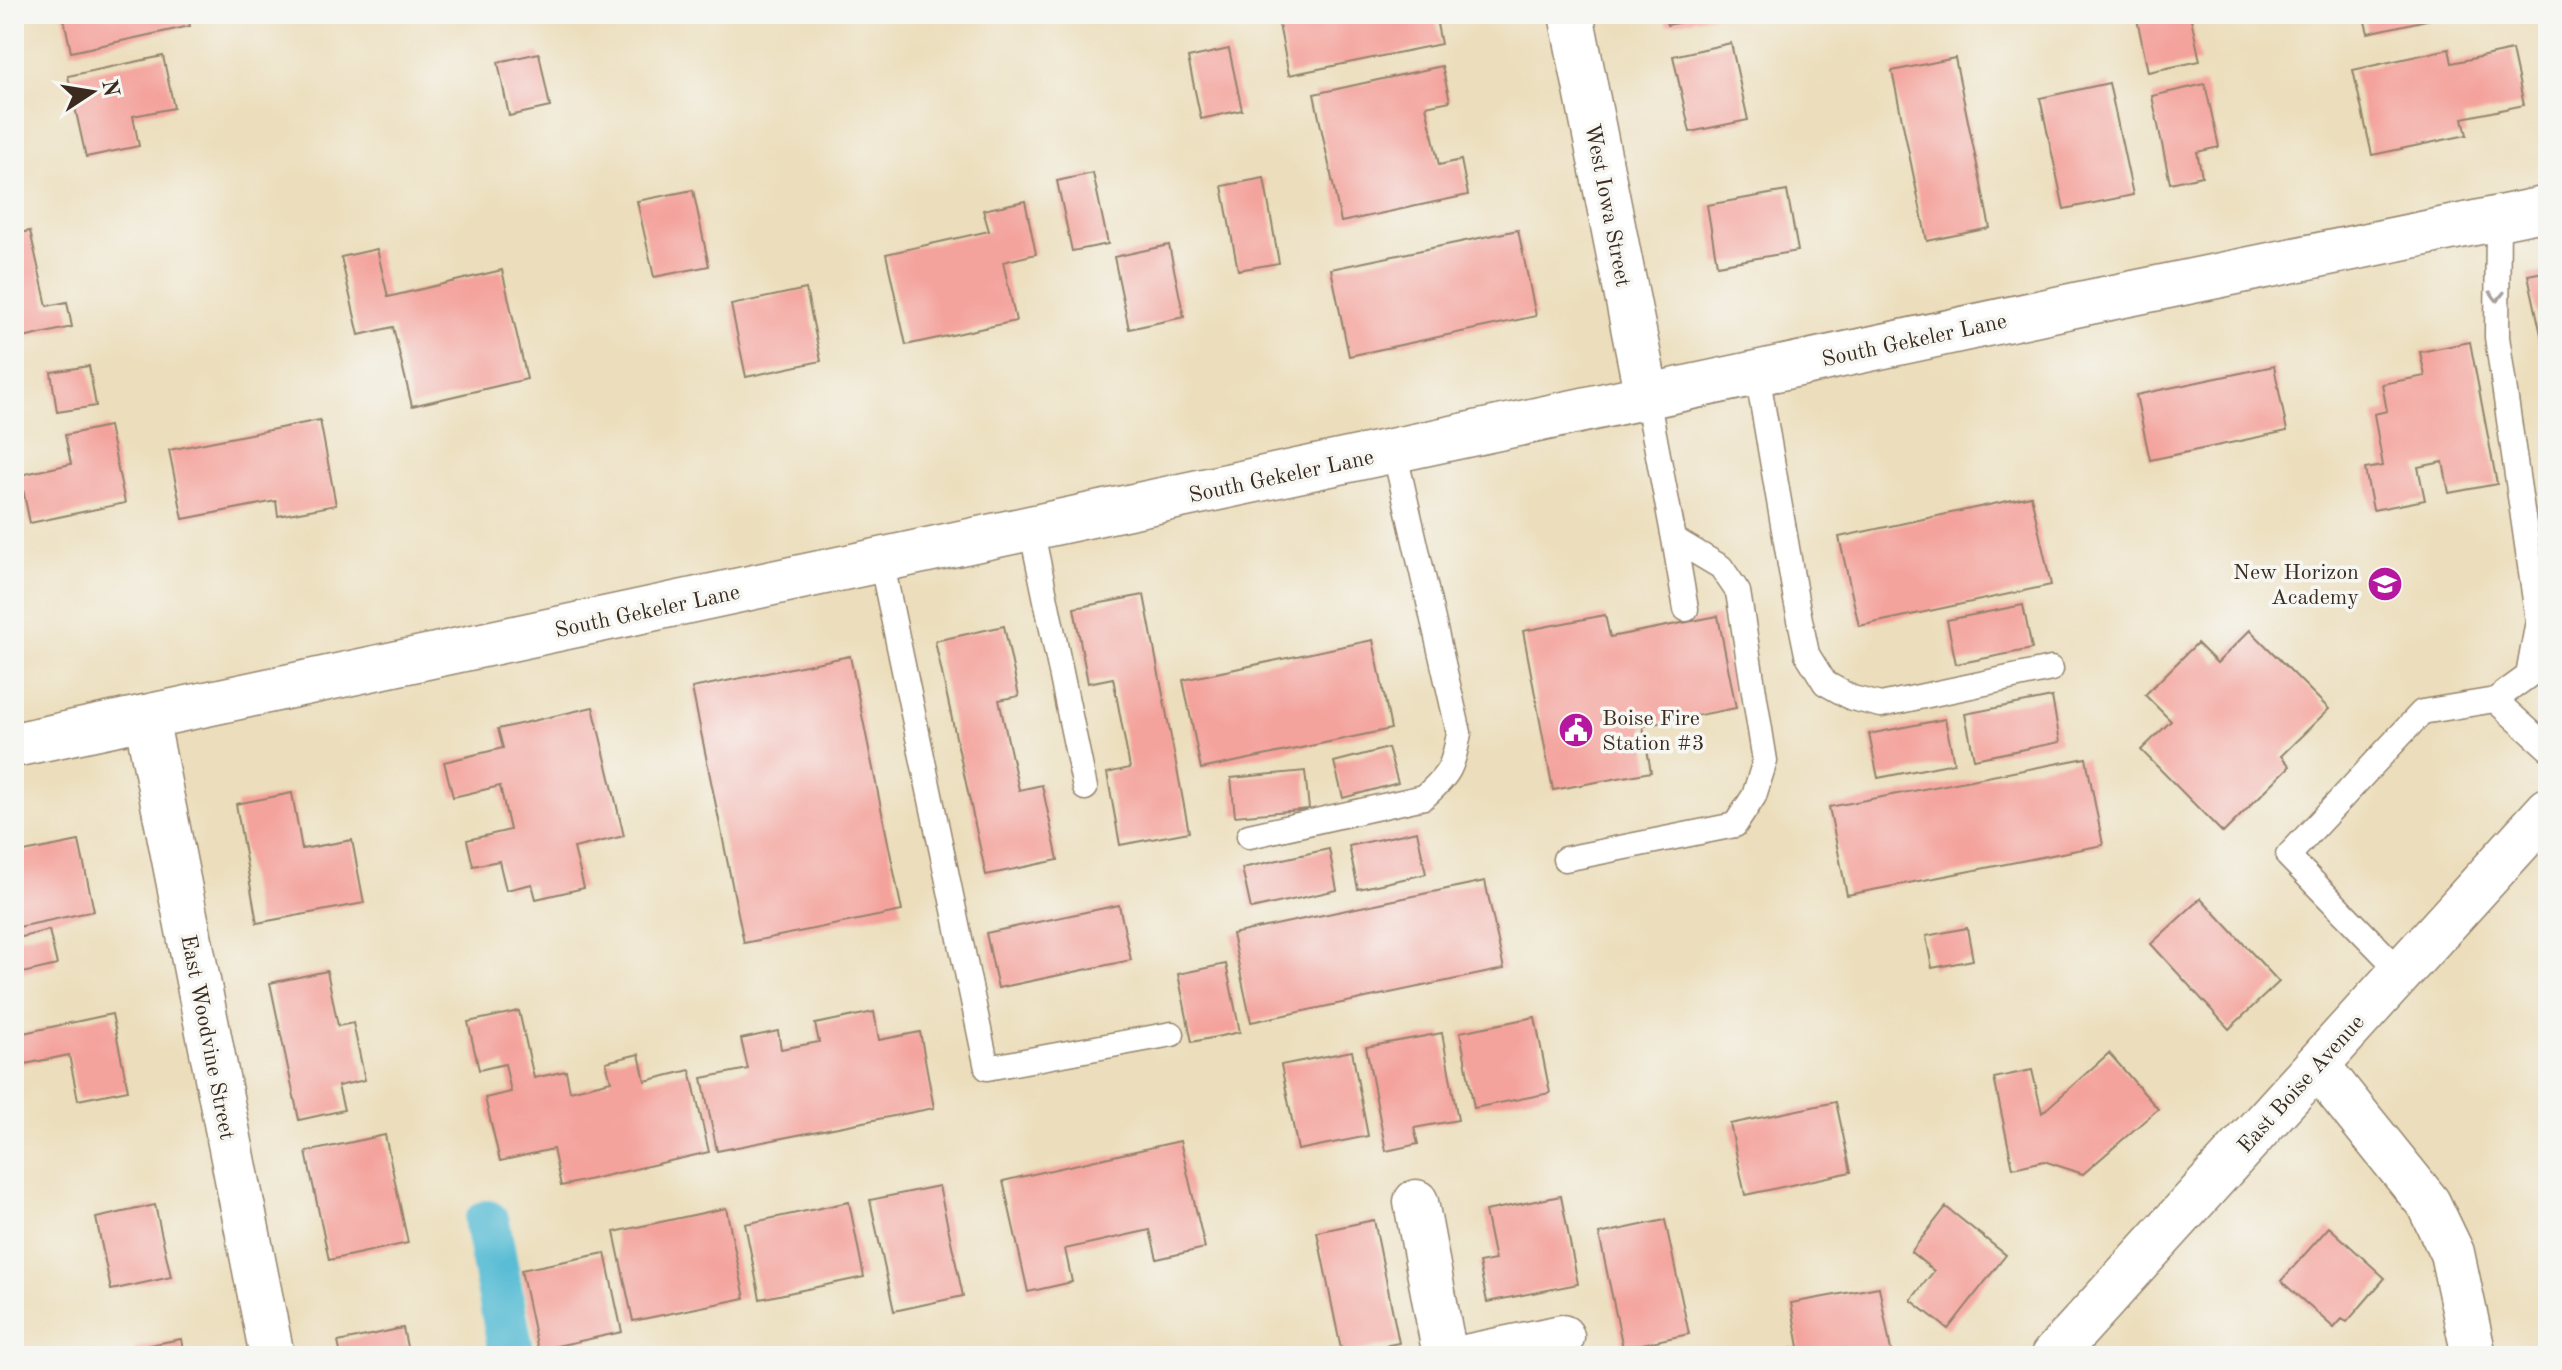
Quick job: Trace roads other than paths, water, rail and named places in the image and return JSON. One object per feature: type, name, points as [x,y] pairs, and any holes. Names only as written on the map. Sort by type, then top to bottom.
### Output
[{"type":"street","name":"West Iowa Street","points":[[1571,14],[1647,397]]},
{"type":"street","name":"South Gekeler Lane","points":[[14,745],[1757,373],[2548,208]]},
{"type":"street","name":"East Woodvine Street","points":[[146,717],[272,1356]]},
{"type":"street","name":"East Boise Avenue","points":[[2053,1356],[2548,810]]},
{"type":"street","points":[[2317,1065],[2428,1203],[2452,1253],[2474,1356]]},
{"type":"street","points":[[1416,1202],[1445,1356]]},
{"type":"street","points":[[1470,1356],[1562,1337]]},
{"type":"lane","points":[[2401,972],[2288,856],[2422,712],[2495,700],[2528,676],[2538,621],[2497,337],[2498,218]]},
{"type":"lane","points":[[1757,373],[1807,654],[1825,683],[1852,698],[1881,705],[2051,669]]},
{"type":"lane","points":[[1647,397],[1686,609]]},
{"type":"lane","points":[[1249,836],[1424,797],[1442,781],[1453,765],[1459,733],[1394,450]]},
{"type":"lane","points":[[1031,528],[1085,788]]},
{"type":"lane","points":[[1565,859],[1735,825],[1754,796],[1765,761],[1738,592],[1721,567],[1674,539]]},
{"type":"lane","points":[[881,560],[987,1068],[1172,1034]]},
{"type":"lane","points":[[2495,700],[2548,748]]},
{"type":"waterway","points":[[487,1223],[512,1356]]},
{"type":"place","name":"New Horizon Academy","points":[[2385,584]]},
{"type":"place","name":"Boise Fire Station #3","points":[[1576,730]]}]
